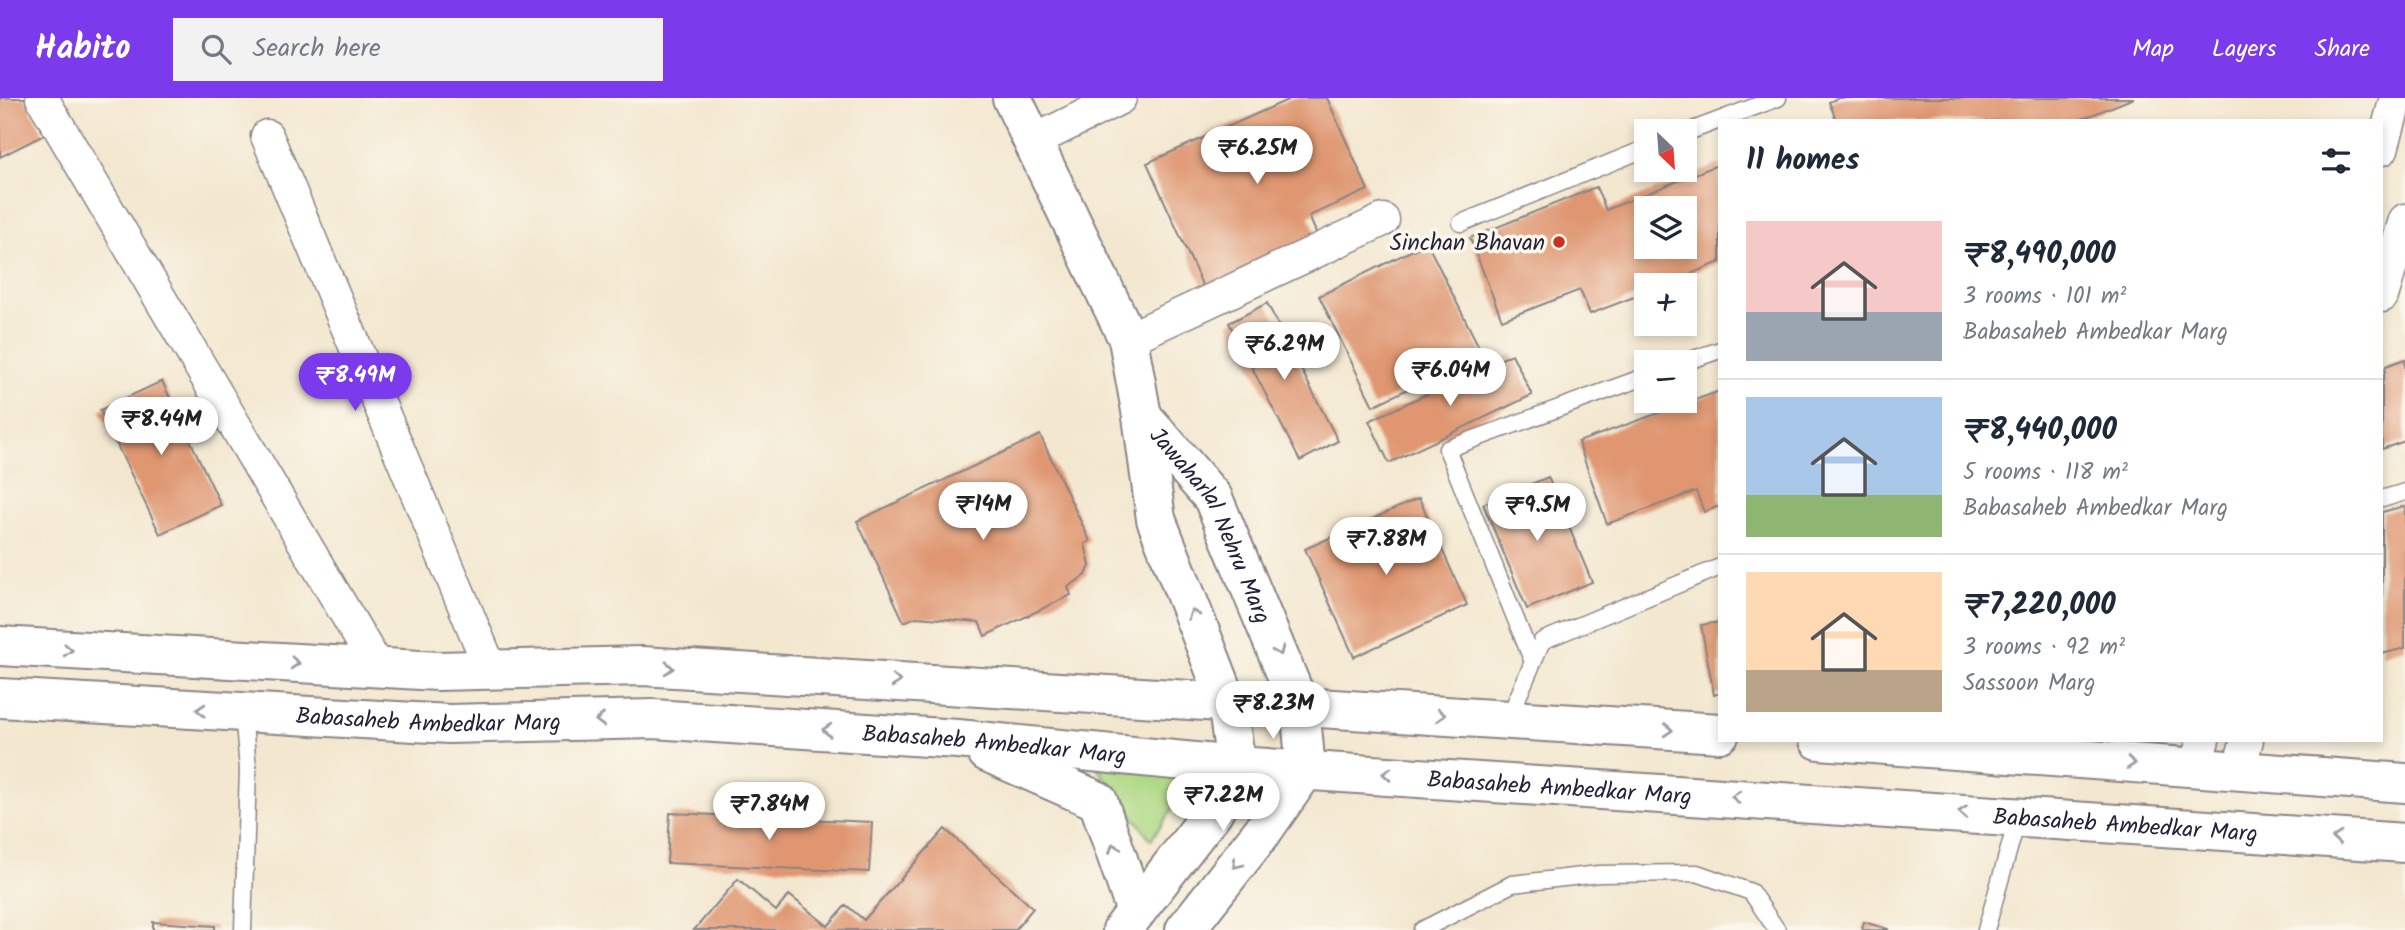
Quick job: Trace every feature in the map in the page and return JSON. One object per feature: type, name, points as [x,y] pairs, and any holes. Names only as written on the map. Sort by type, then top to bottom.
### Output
[{"type":"main road","name":"Jawaharlal Nehru Marg","points":[[1012,98],[1128,339],[1142,416],[1213,498],[1279,651],[1300,707],[1306,769]]},
{"type":"main road","points":[[1129,921],[1213,812],[1236,766],[1227,701],[1156,519],[1142,416]]},
{"type":"main road","name":"Babasaheb Ambedkar Marg","points":[[0,646],[378,668],[491,670],[642,666],[1718,733]]},
{"type":"main road","name":"Babasaheb Ambedkar Marg","points":[[0,698],[449,724],[653,719],[958,739],[1236,766],[2018,815],[2405,843]]},
{"type":"main road","points":[[958,739],[1098,801],[1129,921]]},
{"type":"main road","points":[[1873,742],[2242,755],[2405,783]]},
{"type":"main road","points":[[1185,930],[1262,832],[1306,769]]},
{"type":"street","points":[[42,98],[378,668]]},
{"type":"street","points":[[1034,141],[1120,98]]},
{"type":"street","points":[[2383,144],[2396,98]]},
{"type":"street","points":[[267,136],[491,670]]},
{"type":"street","points":[[1128,339],[1383,219]]},
{"type":"street","points":[[2383,293],[2405,220]]},
{"type":"lane","points":[[1722,119],[1778,98]]},
{"type":"lane","points":[[1698,128],[1718,121]]},
{"type":"lane","points":[[1461,223],[1634,153]]},
{"type":"lane","points":[[1697,358],[1718,350]]},
{"type":"lane","points":[[1533,662],[1447,449],[1634,381]]},
{"type":"lane","points":[[2383,499],[2405,492]]},
{"type":"lane","points":[[1509,718],[1542,642],[1718,568]]},
{"type":"lane","points":[[243,712],[248,769],[243,930]]},
{"type":"lane","points":[[1986,930],[2018,815]]},
{"type":"lane","points":[[1422,930],[1512,884],[1599,874],[1697,873],[1751,892],[1777,930]]},
{"type":"green space","points":[[1096,766],[1194,777],[1151,840]]},
{"type":"building","points":[[0,98],[25,98],[44,135],[0,157]]},
{"type":"building","points":[[1292,98],[1327,98],[1368,190],[1309,216],[1318,237],[1204,289],[1147,163]]},
{"type":"building","points":[[1839,98],[2134,98],[2082,119],[1836,119],[1829,102]]},
{"type":"building","name":"Sinchan Bhavan","points":[[1718,165],[1718,263],[1693,273],[1634,273],[1634,297],[1590,314],[1580,290],[1502,320],[1470,238],[1596,187],[1606,210],[1634,199],[1634,259],[1697,259],[1697,196],[1641,196],[1675,182],[1698,182],[1698,173]]},
{"type":"building","points":[[1427,243],[1482,353],[1373,406],[1319,296]]},
{"type":"building","points":[[1267,303],[1338,441],[1300,461],[1229,323]]},
{"type":"building","points":[[1512,354],[1532,395],[1389,463],[1369,421]]},
{"type":"building","points":[[2405,359],[2405,441],[2383,449],[2383,380],[2386,366]]},
{"type":"building","points":[[162,381],[221,505],[160,534],[100,410]]},
{"type":"building","points":[[1718,392],[1718,507],[1704,512],[1696,491],[1607,524],[1578,442],[1659,413],[1697,413],[1697,399]]},
{"type":"building","points":[[1040,435],[1090,541],[1085,544],[1090,566],[1086,575],[1068,587],[1071,595],[985,636],[979,622],[916,617],[904,622],[857,521]]},
{"type":"building","points":[[1548,477],[1592,582],[1527,609],[1483,504]]},
{"type":"building","points":[[1419,498],[1467,605],[1354,657],[1305,549]]},
{"type":"building","points":[[2405,506],[2405,648],[2383,654],[2383,512]]},
{"type":"building","points":[[1718,622],[1718,694],[1714,695],[1701,625]]},
{"type":"building","points":[[670,813],[872,822],[869,872],[667,863]]},
{"type":"building","points":[[945,829],[1033,908],[1015,930],[694,930],[738,879],[776,911],[789,895],[828,926],[846,905],[864,920]]},
{"type":"building","points":[[153,922],[215,926],[215,930],[153,930]]},
{"type":"building","points":[[1864,922],[1888,929],[1888,930],[1862,930]]},
{"type":"place","name":"Sinchan Bhavan","points":[[1559,242]]}]
